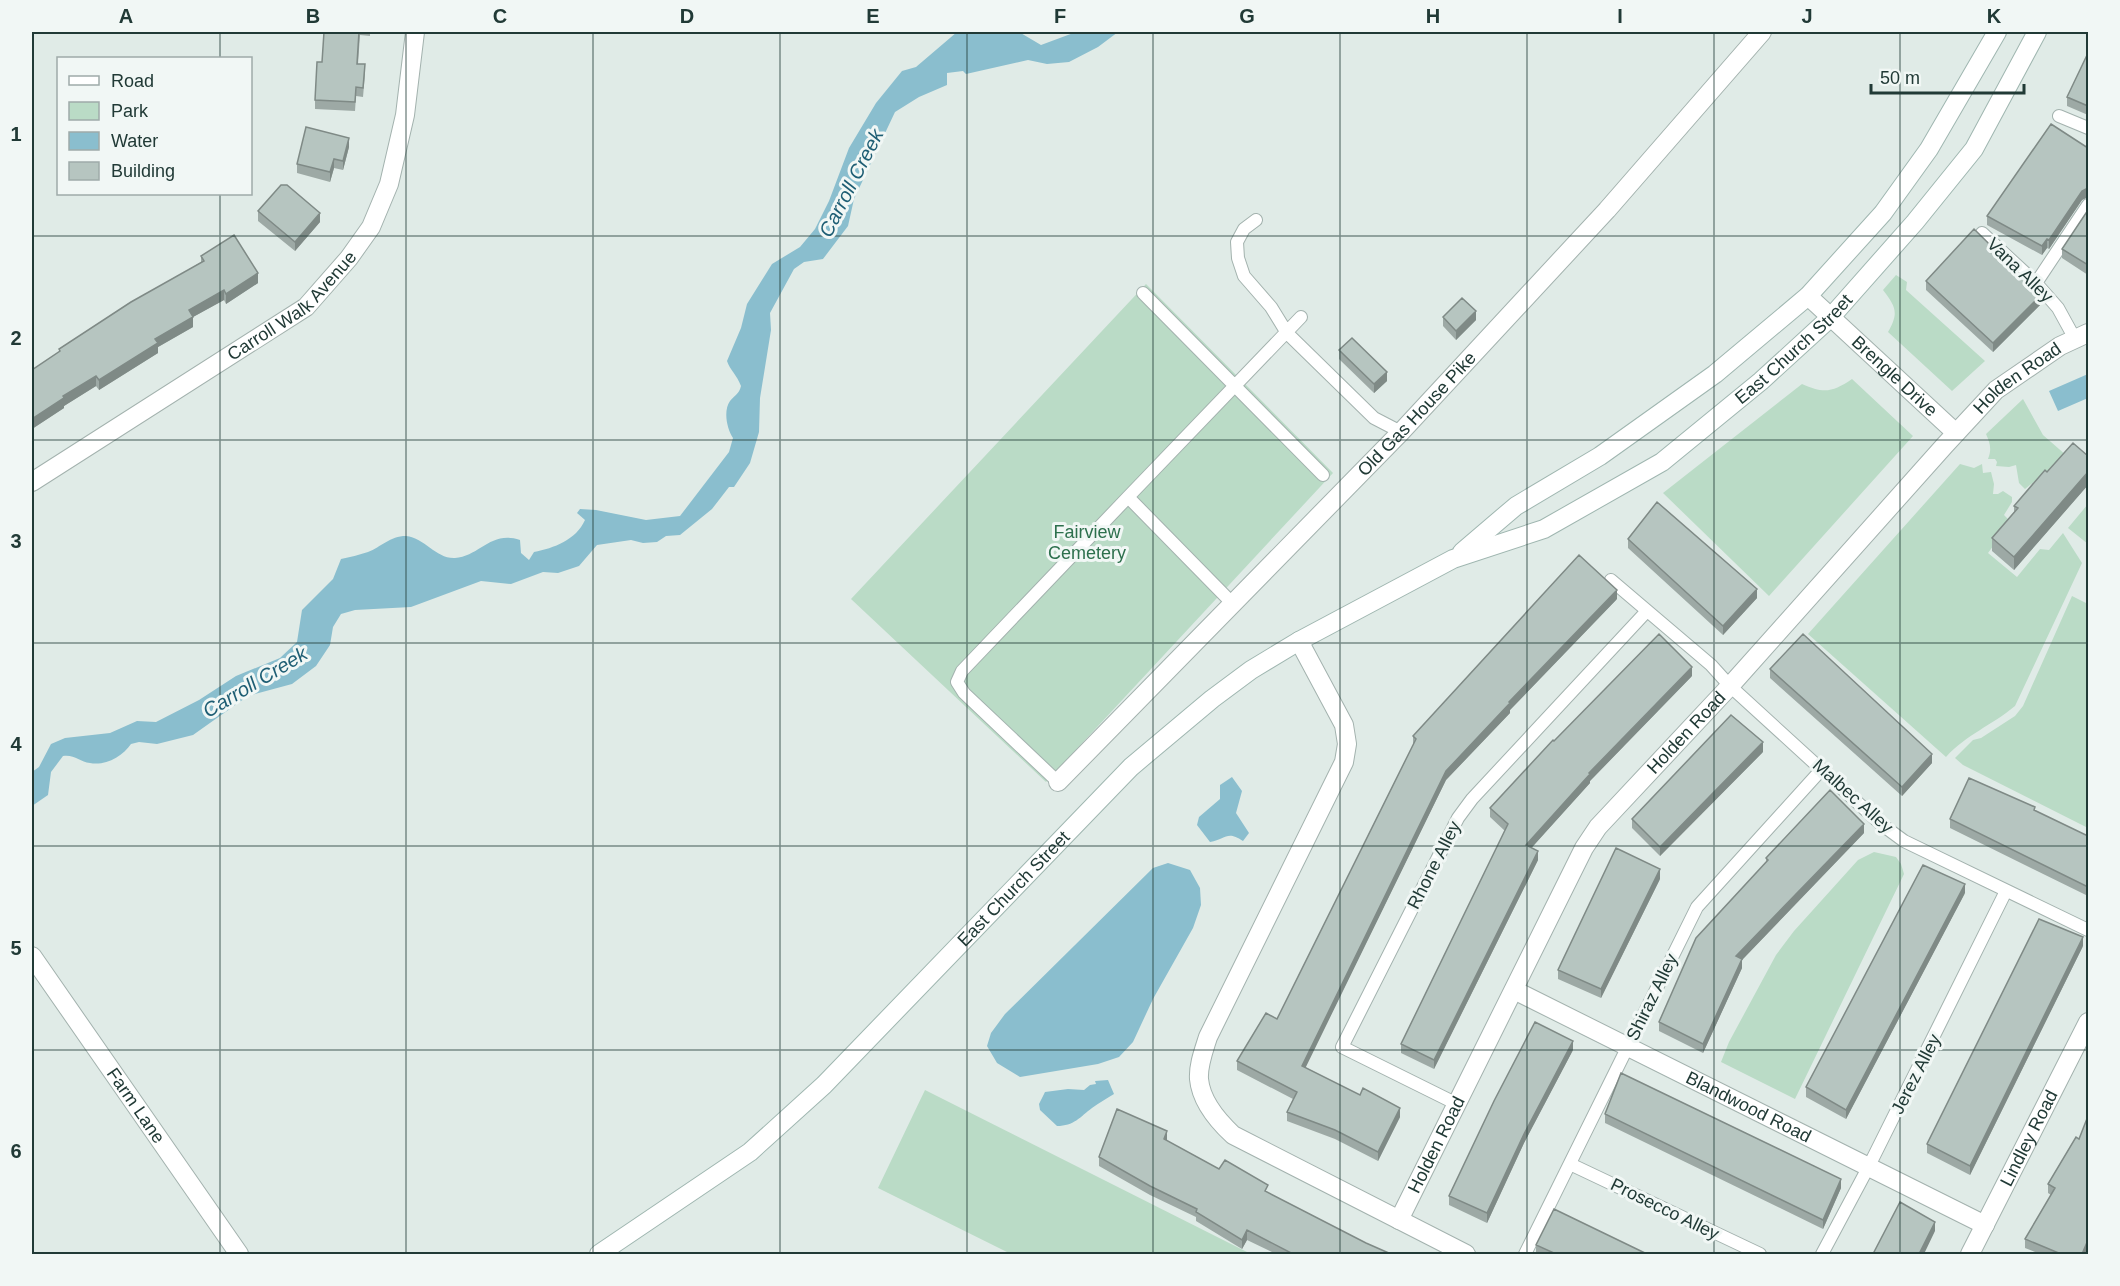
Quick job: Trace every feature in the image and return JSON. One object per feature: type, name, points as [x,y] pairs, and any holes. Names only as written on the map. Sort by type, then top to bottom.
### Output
[{"type":"street","name":"Carroll Walk Avenue","points":[[32,482],[306,307],[349,258],[371,227],[389,184],[405,115],[415,32]]},
{"type":"street","name":"Old Gas House Pike","points":[[1058,783],[1401,432],[1607,210],[1762,32]]},
{"type":"street","name":"East Church Street","points":[[1454,559],[1516,506],[1600,456],[1715,374],[1808,296],[1883,213],[1922,158],[1997,32]]},
{"type":"street","name":"East Church Street","points":[[599,1254],[750,1152],[863,1046],[1131,767],[1212,699],[1251,670],[1299,641],[1454,559],[1544,529],[1662,462],[1761,381],[1831,317],[1915,222],[1974,149],[2037,32]]},
{"type":"street","name":"Brengle Drive","points":[[1808,296],[1956,433]]},
{"type":"street","name":"Holden Road","points":[[1399,1221],[1584,848],[1598,827],[1730,686],[1996,390],[2050,352],[2082,336]]},
{"type":"street","points":[[1299,641],[1344,725],[1347,744],[1344,762],[1208,1037],[1201,1060],[1199,1080],[1208,1104],[1219,1122],[1233,1135],[1467,1254]]},
{"type":"street","name":"Farm Lane","points":[[32,956],[239,1254]]},
{"type":"street","name":"Blandwood Road","points":[[1514,990],[1985,1225]]},
{"type":"street","name":"Lindley Road","points":[[1970,1254],[2088,1022]]},
{"type":"lane","points":[[2059,116],[2088,128]]},
{"type":"lane","points":[[2036,283],[2088,205]]},
{"type":"lane","points":[[1256,220],[1244,229],[1237,242],[1238,258],[1244,276],[1271,307],[1287,333],[1374,418],[1401,432]]},
{"type":"lane","name":"Vana Alley","points":[[1982,233],[2036,283],[2082,336]]},
{"type":"lane","points":[[1143,293],[1323,475]]},
{"type":"lane","points":[[1058,783],[964,693],[957,682],[962,671],[1301,317]]},
{"type":"lane","points":[[1128,497],[1233,604]]},
{"type":"lane","points":[[1611,580],[1711,665],[1730,686]]},
{"type":"lane","name":"Rhone Alley","points":[[1457,1104],[1342,1047],[1458,818],[1472,799],[1646,612]]},
{"type":"lane","name":"Malbec Alley","points":[[1730,686],[1881,824],[1904,841],[2088,930]]},
{"type":"lane","name":"Shiraz Alley","points":[[1525,1254],[1697,907],[1822,769]]},
{"type":"lane","name":"Jerez Alley","points":[[1822,1254],[1869,1167],[2007,891]]},
{"type":"lane","name":"Prosecco Alley","points":[[1570,1164],[1760,1254]]},
{"type":"green space","points":[[1896,275],[1907,282],[1906,290],[1985,361],[1952,391],[1888,332],[1894,320],[1895,310],[1883,290]]},
{"type":"green space","name":"Fairview Cemetery","points":[[1146,284],[1333,473],[1046,782],[851,599]]},
{"type":"green space","points":[[1852,379],[1913,436],[1769,596],[1663,493],[1802,384],[1828,390],[1839,387]]},
{"type":"green space","points":[[2023,399],[2043,435],[2067,456],[2042,484],[2035,481],[2025,489],[2019,483],[2016,465],[1996,466],[1995,459],[1988,459],[1990,446],[1986,434]]},
{"type":"green space","points":[[1960,464],[1974,468],[1982,464],[1983,473],[1991,472],[1994,484],[1993,494],[2003,491],[2012,497],[2012,502],[2004,515],[2011,522],[1988,553],[2017,577],[2040,549],[2049,550],[2063,533],[2082,563],[2015,706],[1962,742],[1946,757],[1808,634]]},
{"type":"green space","points":[[2088,504],[2088,544],[2068,528]]},
{"type":"green space","points":[[2072,596],[2088,604],[2088,828],[1963,765],[1955,758],[1973,740],[1981,738],[2015,716],[2023,706]]},
{"type":"green space","points":[[1874,852],[1896,857],[1904,874],[1795,1099],[1721,1062],[1729,1042],[1776,955],[1794,931],[1858,860]]},
{"type":"green space","points":[[925,1090],[1251,1254],[1011,1254],[878,1188]]},
{"type":"water","name":"Carroll Creek","points":[[957,32],[1019,32],[1041,45],[1076,32],[1118,32],[1098,47],[1069,62],[1047,64],[1028,60],[966,74],[963,71],[947,73],[947,85],[919,97],[895,112],[854,199],[848,226],[823,259],[804,262],[794,269],[770,313],[771,330],[760,398],[759,432],[750,463],[734,487],[729,487],[712,509],[680,535],[666,536],[657,542],[643,543],[631,540],[597,545],[579,566],[558,573],[543,572],[511,584],[481,581],[411,607],[355,610],[341,614],[333,627],[330,645],[316,666],[292,684],[248,696],[193,735],[157,744],[139,742],[131,744],[119,756],[96,764],[63,756],[51,772],[48,795],[32,806],[32,772],[39,767],[51,744],[65,738],[110,733],[137,721],[156,722],[199,700],[236,676],[280,658],[297,642],[302,610],[333,579],[341,559],[368,552],[390,540],[406,536],[419,540],[442,555],[455,558],[472,553],[501,538],[510,538],[520,540],[521,553],[529,560],[534,552],[564,542],[576,533],[585,520],[577,513],[580,509],[646,520],[680,516],[729,452],[733,438],[726,415],[730,401],[741,386],[727,361],[741,328],[747,304],[772,264],[800,247],[815,229],[829,201],[849,148],[876,103],[902,71],[916,67]]},
{"type":"water","points":[[2088,374],[2088,398],[2058,411],[2049,391]]},
{"type":"water","points":[[1232,777],[1242,791],[1236,813],[1249,833],[1243,841],[1233,836],[1226,836],[1210,842],[1197,825],[1199,817],[1220,799],[1220,785]]},
{"type":"water","points":[[1168,863],[1190,870],[1200,888],[1201,905],[1193,928],[1153,999],[1133,1042],[1119,1057],[1098,1064],[1020,1077],[997,1063],[987,1046],[991,1033],[1005,1014],[1153,868]]},
{"type":"water","points":[[1108,1080],[1114,1094],[1072,1123],[1057,1126],[1040,1110],[1039,1104],[1045,1092],[1068,1089],[1084,1090],[1096,1084],[1095,1081]]},
{"type":"building","points":[[324,32],[359,32],[357,64],[365,64],[363,88],[356,87],[355,102],[315,100],[317,62],[322,62]]},
{"type":"building","points":[[2088,53],[2088,106],[2067,97]]},
{"type":"building","points":[[2051,124],[2088,148],[2088,188],[2082,191],[2049,240],[2047,239],[2042,246],[1987,216]]},
{"type":"building","points":[[306,127],[349,138],[343,161],[334,159],[330,172],[297,164]]},
{"type":"building","points":[[281,185],[287,185],[320,213],[295,242],[258,211]]},
{"type":"building","points":[[2088,210],[2088,265],[2062,249]]},
{"type":"building","points":[[1974,229],[2041,295],[1993,343],[1926,281]]},
{"type":"building","points":[[234,235],[258,273],[226,294],[224,290],[189,310],[193,317],[155,339],[158,343],[99,380],[96,376],[63,396],[64,398],[32,419],[32,370],[60,351],[59,349],[131,302],[204,261],[201,256]]},
{"type":"building","points":[[1462,298],[1476,311],[1456,331],[1443,317]]},
{"type":"building","points":[[1352,338],[1387,372],[1374,384],[1339,350]]},
{"type":"building","points":[[2073,443],[2088,456],[2088,472],[2014,557],[1992,538],[2018,508],[2014,506],[2045,470],[2047,472]]},
{"type":"building","points":[[1657,502],[1757,589],[1723,626],[1628,539]]},
{"type":"building","points":[[1579,555],[1617,590],[1446,771],[1302,1066],[1360,1095],[1363,1088],[1400,1108],[1378,1152],[1335,1130],[1287,1112],[1297,1092],[1237,1061],[1266,1013],[1277,1019],[1416,739],[1413,736]]},
{"type":"building","points":[[1659,634],[1692,667],[1589,773],[1526,845],[1538,851],[1434,1060],[1401,1044],[1508,824],[1490,808],[1553,740]]},
{"type":"building","points":[[1803,634],[1932,754],[1902,787],[1770,669]]},
{"type":"building","points":[[1731,715],[1763,742],[1660,847],[1632,819]]},
{"type":"building","points":[[1969,778],[2035,807],[2034,810],[2088,836],[2088,887],[1950,819]]},
{"type":"building","points":[[1830,790],[1864,824],[1736,956],[1742,959],[1703,1044],[1659,1022],[1696,938],[1768,860],[1766,858]]},
{"type":"building","points":[[1616,848],[1660,869],[1601,989],[1558,970]]},
{"type":"building","points":[[1923,865],[1965,884],[1846,1110],[1806,1087]]},
{"type":"building","points":[[2039,919],[2083,937],[1970,1166],[1927,1144]]},
{"type":"building","points":[[1535,1022],[1573,1041],[1524,1134],[1487,1213],[1449,1196]]},
{"type":"building","points":[[1621,1073],[1841,1179],[1823,1220],[1605,1114]]},
{"type":"building","points":[[1117,1109],[1167,1131],[1164,1139],[1219,1169],[1225,1160],[1268,1185],[1265,1191],[1391,1254],[1293,1254],[1247,1230],[1242,1240],[1196,1212],[1197,1209],[1099,1157]]},
{"type":"building","points":[[2088,1116],[2088,1240],[2082,1254],[2061,1254],[2025,1239],[2055,1188],[2048,1184],[2076,1137],[2079,1139]]},
{"type":"building","points":[[1900,1202],[1935,1222],[1919,1254],[1873,1254]]},
{"type":"building","points":[[1554,1209],[1647,1254],[1556,1254],[1536,1245]]}]
